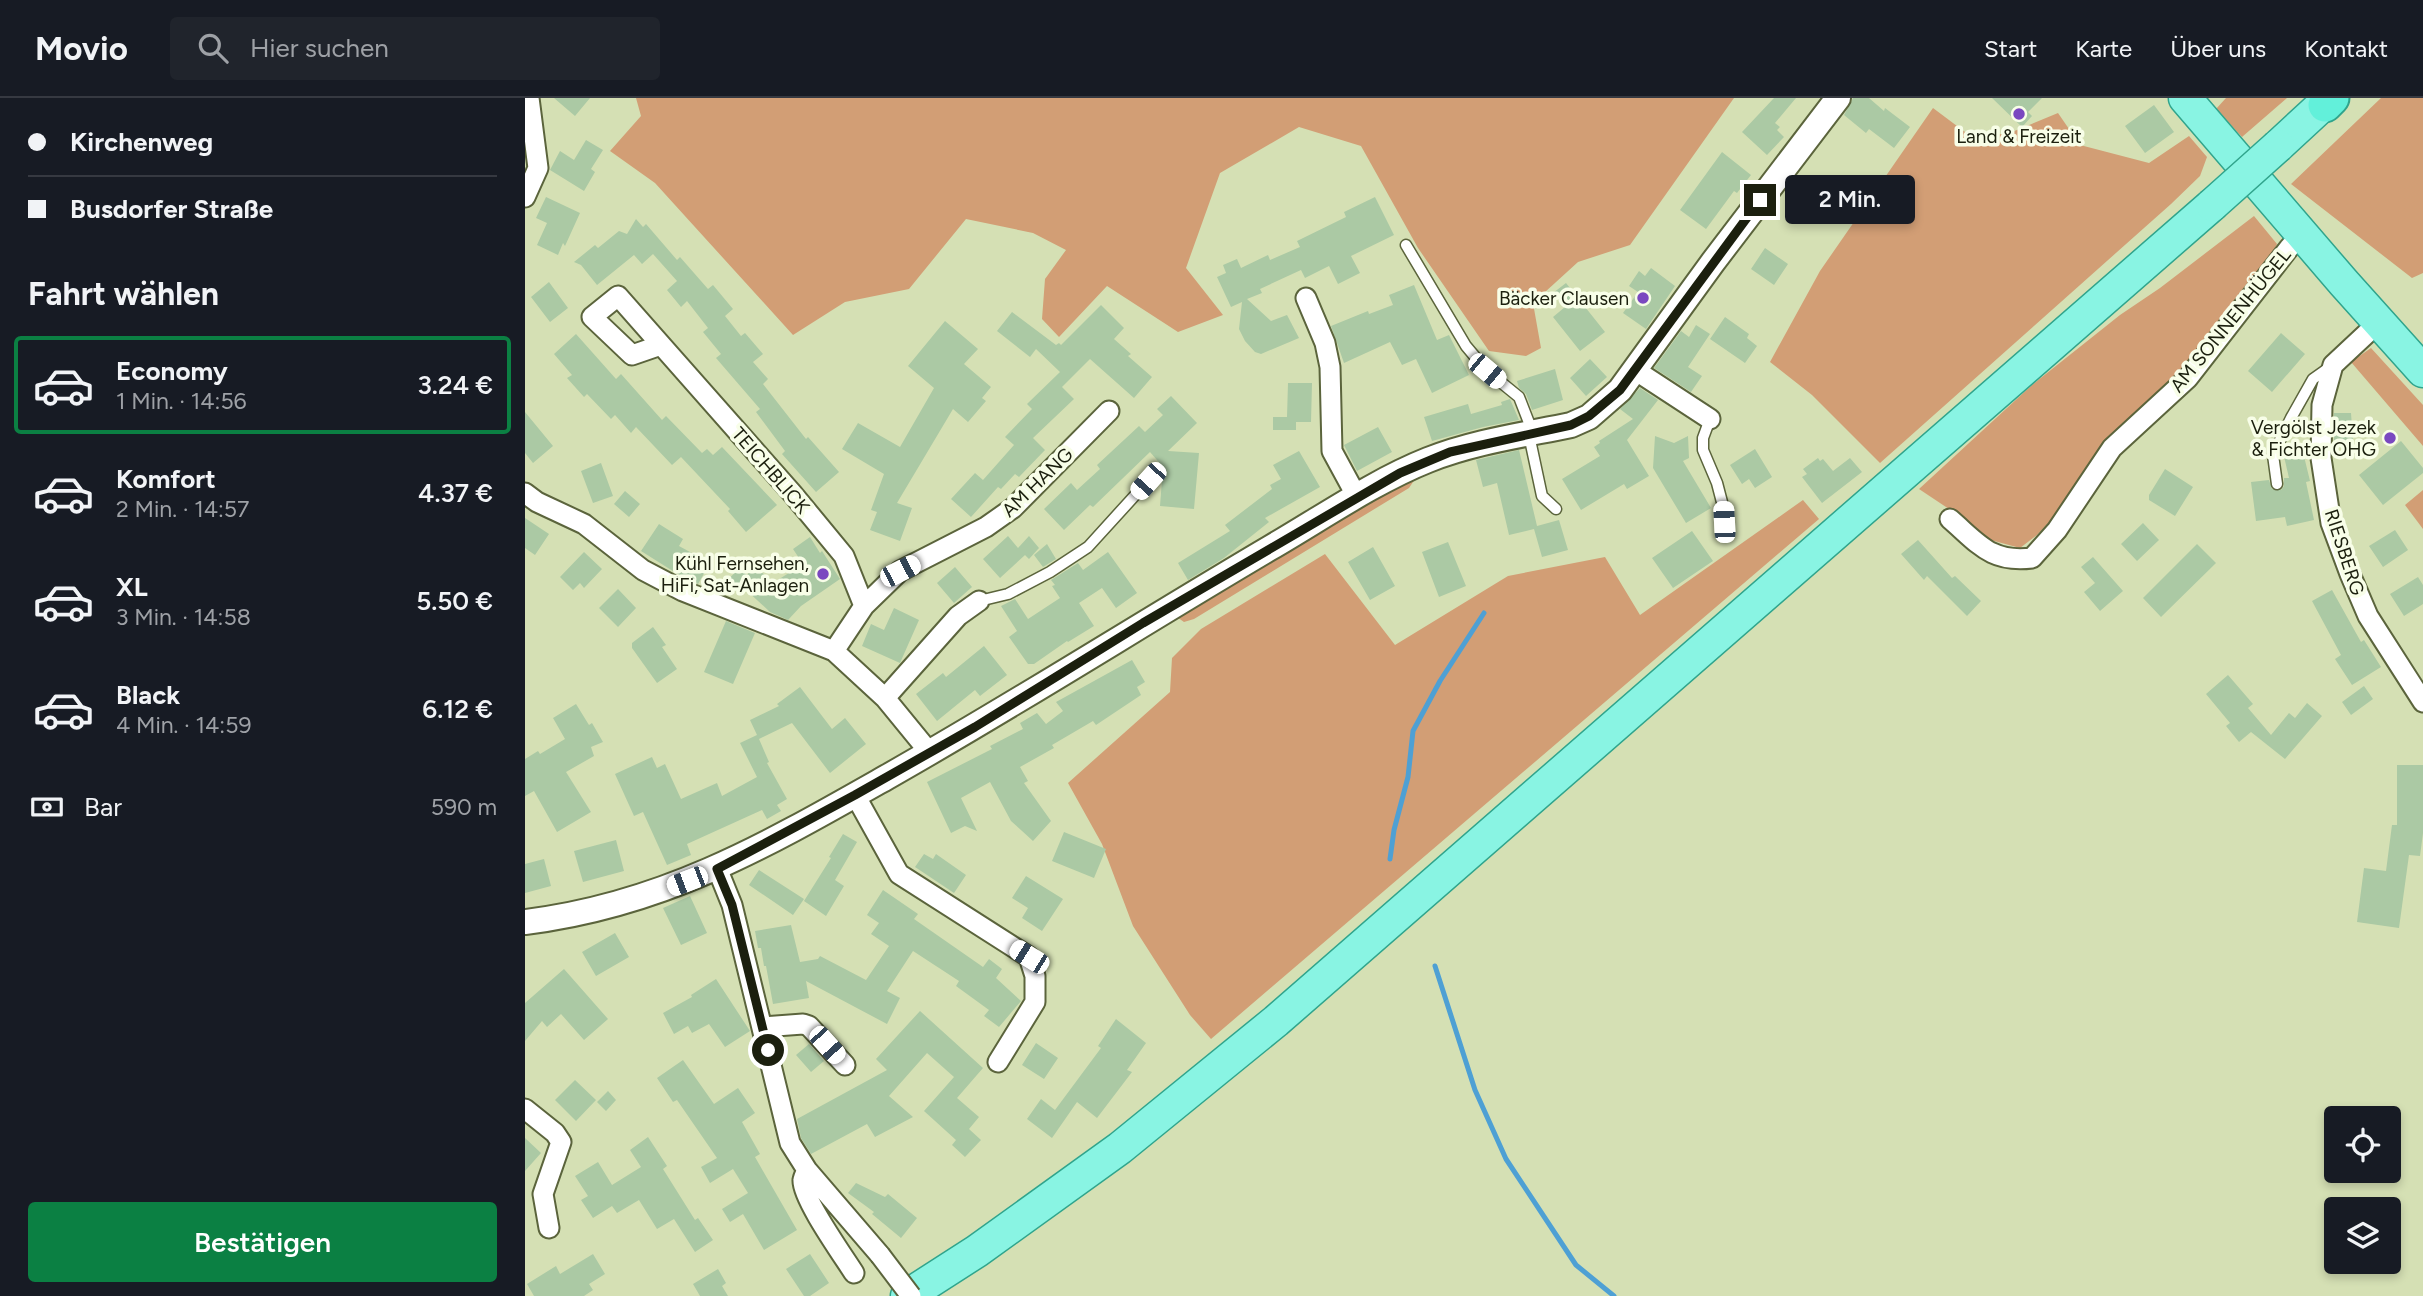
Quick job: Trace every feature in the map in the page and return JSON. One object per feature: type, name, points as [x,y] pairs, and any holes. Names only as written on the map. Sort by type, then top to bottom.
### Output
[{"type":"main road","points":[[2185,98],[2423,371]]},
{"type":"main road","points":[[909,1296],[977,1251],[1120,1148],[1276,1021],[2330,100]]},
{"type":"street","points":[[525,197],[538,168],[529,98]]},
{"type":"street","points":[[525,922],[659,892],[717,869],[975,727],[1143,623],[1357,497],[1427,460],[1466,447],[1571,425],[1589,416],[1620,390],[1721,251],[1838,98]]},
{"type":"street","name":"AM SONNENHÜGEL","points":[[1950,519],[1987,552],[2012,561],[2032,558],[2057,530],[2112,449],[2187,378],[2288,247],[2302,234]]},
{"type":"street","points":[[1306,298],[1325,343],[1330,367],[1332,451],[1357,497]]},
{"type":"street","points":[[2333,365],[2379,322]]},
{"type":"street","name":"TEICHBLICK","points":[[661,345],[844,556],[864,606]]},
{"type":"street","points":[[1641,361],[1710,419]]},
{"type":"street","name":"RIESBERG","points":[[2333,365],[2322,405],[2321,458],[2331,523],[2368,616],[2423,702]]},
{"type":"street","name":"AM HANG","points":[[834,651],[864,606],[900,571],[986,527],[1013,508],[1108,411]]},
{"type":"street","points":[[525,493],[537,502],[584,524],[643,570],[683,591],[834,651],[885,698],[930,752]]},
{"type":"street","points":[[885,698],[958,616],[979,601]]},
{"type":"street","points":[[855,795],[899,874],[1029,957],[1035,976],[1035,1002],[998,1062]]},
{"type":"street","points":[[717,869],[732,905],[790,1143],[807,1170],[880,1255],[909,1296]]},
{"type":"street","points":[[762,1027],[803,1024],[809,1026],[845,1065]]},
{"type":"street","points":[[525,1109],[555,1133],[561,1142],[543,1194],[549,1227]]},
{"type":"street","points":[[807,1170],[803,1179],[805,1189],[831,1239],[855,1273]]},
{"type":"lane","points":[[1406,245],[1466,346],[1487,371],[1519,397],[1531,434],[1542,496],[1556,509]]},
{"type":"lane","points":[[2277,484],[2273,455],[2313,379],[2333,365]]},
{"type":"lane","points":[[1710,419],[1703,438],[1703,450],[1717,483],[1724,522]]},
{"type":"lane","points":[[979,601],[1008,594],[1050,572],[1088,547],[1148,481]]},
{"type":"shaded area","points":[[636,98],[1734,98],[1630,245],[1578,262],[1533,303],[1541,348],[1526,356],[1489,351],[1418,248],[1361,146],[1299,127],[1220,173],[1186,268],[1223,315],[1178,332],[1107,286],[1059,337],[1042,319],[1045,279],[1066,250],[1033,233],[966,219],[909,289],[845,302],[793,335],[655,183],[610,151],[641,116]]},
{"type":"shaded area","points":[[2226,98],[2287,98],[2242,137],[2216,109]]},
{"type":"shaded area","points":[[2381,98],[2423,98],[2423,273],[2412,278],[2291,184]]},
{"type":"shaded area","points":[[1933,108],[1969,135],[2007,134],[2058,113],[2080,145],[2149,163],[2189,136],[2207,157],[2200,176],[2171,204],[1880,463],[1812,395],[1770,362],[1820,271]]},
{"type":"shaded area","points":[[2254,216],[2277,244],[2260,277],[2184,372],[2106,442],[2053,518],[2037,535],[2020,548],[1987,539],[1919,489],[2032,385],[2120,315]]},
{"type":"shaded area","points":[[2371,348],[2423,405],[2423,446],[2351,362]]},
{"type":"shaded area","points":[[1417,476],[1409,488],[1194,619],[1184,622],[1174,615],[1354,506]]},
{"type":"shaded area","points":[[2423,490],[2423,529],[2405,505]]},
{"type":"shaded area","points":[[1803,500],[1819,519],[1211,1039],[1190,1015],[1133,926],[1102,844],[1068,783],[1170,692],[1172,658],[1201,629],[1325,554],[1395,645],[1508,576],[1605,557],[1640,615]]},
{"type":"building","points":[[554,98],[590,98],[575,116]]},
{"type":"building","points":[[1774,98],[1796,98],[1775,123],[1780,127],[1777,130],[1784,137],[1767,155],[1742,132]]},
{"type":"building","points":[[1853,98],[1869,98],[1910,127],[1894,148],[1869,129],[1866,133],[1844,115]]},
{"type":"building","name":"Land & Freizeit","points":[[1992,98],[2042,98],[2028,112],[2032,116],[2022,127]]},
{"type":"building","points":[[2154,105],[2174,132],[2145,153],[2125,126]]},
{"type":"building","points":[[586,140],[603,150],[591,169],[595,172],[584,191],[550,170],[560,151],[574,160]]},
{"type":"building","points":[[1722,152],[1751,175],[1737,193],[1734,191],[1706,229],[1680,210]]},
{"type":"building","points":[[546,197],[580,213],[558,255],[537,245],[547,223],[536,218]]},
{"type":"building","points":[[1375,197],[1394,235],[1351,256],[1360,273],[1338,284],[1329,266],[1305,278],[1301,270],[1260,289],[1262,293],[1247,299],[1271,321],[1287,315],[1299,338],[1261,354],[1255,352],[1239,329],[1242,302],[1231,307],[1217,277],[1226,273],[1223,265],[1237,259],[1241,268],[1268,255],[1270,260],[1300,247],[1297,241],[1346,217],[1344,212]]},
{"type":"building","points":[[636,219],[643,227],[646,224],[677,260],[680,257],[708,289],[713,285],[733,309],[725,316],[741,336],[745,333],[763,354],[753,362],[768,379],[763,384],[806,439],[808,437],[839,472],[816,492],[782,454],[785,451],[756,412],[760,409],[716,358],[721,354],[703,332],[708,328],[687,301],[681,307],[667,290],[677,281],[653,254],[642,264],[634,255],[597,285],[581,265],[574,262],[619,231],[627,234]]},
{"type":"building","points":[[1765,248],[1788,264],[1774,285],[1751,269]]},
{"type":"building","points":[[1651,268],[1675,286],[1646,329],[1623,313],[1638,292],[1629,286],[1639,271],[1645,276]]},
{"type":"building","points":[[549,282],[568,308],[550,322],[531,297]]},
{"type":"building","points":[[1566,283],[1605,332],[1580,351],[1553,317],[1565,307],[1553,293]]},
{"type":"building","points":[[1414,285],[1437,340],[1449,335],[1469,375],[1432,393],[1416,359],[1402,365],[1390,342],[1344,363],[1331,326],[1368,311],[1369,314],[1393,305],[1389,295]]},
{"type":"building","points":[[1101,305],[1124,328],[1114,339],[1131,354],[1128,356],[1152,377],[1134,398],[1090,359],[1062,387],[1074,399],[1033,438],[1045,450],[1019,477],[1015,474],[1001,489],[998,487],[971,517],[951,499],[975,473],[983,480],[1014,445],[1005,437],[1032,409],[1027,404],[1060,372],[1036,349],[1030,357],[997,331],[1012,312],[1056,345],[1061,345]]},
{"type":"building","points":[[1725,317],[1749,334],[1747,338],[1757,346],[1745,363],[1710,339]]},
{"type":"building","points":[[945,321],[978,349],[964,364],[991,387],[982,398],[986,401],[968,422],[953,409],[897,503],[912,508],[900,541],[870,530],[877,512],[871,510],[884,474],[842,449],[858,423],[900,447],[934,388],[908,366]]},
{"type":"building","points":[[1696,325],[1710,334],[1688,367],[1702,376],[1691,392],[1654,368],[1681,331],[1689,337]]},
{"type":"building","points":[[2281,333],[2305,354],[2272,392],[2248,371]]},
{"type":"building","points":[[576,334],[616,379],[621,374],[662,420],[666,416],[702,453],[707,449],[713,455],[722,447],[777,505],[746,532],[728,511],[730,509],[681,457],[672,465],[636,427],[631,433],[615,415],[611,419],[587,394],[584,397],[567,378],[572,375],[554,354]]},
{"type":"building","points":[[1590,359],[1607,377],[1586,396],[1570,378]]},
{"type":"building","points":[[1555,369],[1563,400],[1532,410],[1517,381]]},
{"type":"building","points":[[1288,383],[1312,383],[1311,422],[1296,422],[1296,430],[1273,430],[1273,417],[1287,417]]},
{"type":"building","points":[[1640,388],[1658,400],[1627,440],[1649,476],[1627,489],[1624,484],[1581,510],[1562,479],[1600,456],[1594,447],[1599,441],[1633,419],[1620,409]]},
{"type":"building","points":[[1171,396],[1197,423],[1168,451],[1199,453],[1194,509],[1160,506],[1163,467],[1150,452],[1093,507],[1090,505],[1064,530],[1044,509],[1071,483],[1077,490],[1100,469],[1097,465],[1139,426],[1145,432],[1163,415],[1157,409]]},
{"type":"building","points":[[1510,399],[1519,420],[1432,441],[1424,417],[1468,404],[1471,414],[1502,405],[1501,402]]},
{"type":"building","points":[[525,412],[553,446],[533,463],[525,453]]},
{"type":"building","points":[[2334,413],[2351,413],[2353,441],[2334,443]]},
{"type":"building","points":[[1378,427],[1392,452],[1357,471],[1344,445]]},
{"type":"building","points":[[1655,436],[1674,443],[1688,436],[1689,458],[1683,461],[1711,508],[1686,523],[1653,468]]},
{"type":"building","points":[[2401,441],[2423,468],[2423,473],[2383,505],[2359,475]]},
{"type":"building","points":[[2302,448],[2310,481],[2306,482],[2314,520],[2287,526],[2285,517],[2256,521],[2251,482],[2269,480],[2272,489],[2281,490],[2284,478],[2289,478],[2283,452]]},
{"type":"building","points":[[1755,449],[1772,477],[1755,488],[1749,479],[1742,484],[1730,465]]},
{"type":"building","points":[[1519,450],[1537,526],[1559,520],[1568,550],[1542,557],[1534,529],[1509,535],[1497,483],[1483,487],[1476,460]]},
{"type":"building","points":[[1299,451],[1320,487],[1265,518],[1269,522],[1224,558],[1188,580],[1178,563],[1230,531],[1225,525],[1272,489],[1270,485],[1281,479],[1273,465]]},
{"type":"building","points":[[1818,458],[1820,461],[1823,459],[1833,471],[1850,458],[1862,472],[1822,503],[1802,477],[1807,474],[1803,469]]},
{"type":"building","points":[[601,463],[613,496],[593,503],[581,471]]},
{"type":"building","points":[[2165,469],[2193,487],[2175,516],[2149,500],[2149,495]]},
{"type":"building","points":[[625,491],[640,504],[629,517],[614,504]]},
{"type":"building","points":[[525,518],[549,534],[535,555],[525,548]]},
{"type":"building","points":[[2143,523],[2159,540],[2137,561],[2121,544]]},
{"type":"building","points":[[659,524],[683,539],[679,546],[710,563],[698,584],[641,551]]},
{"type":"building","points":[[2395,530],[2408,550],[2383,567],[2369,546]]},
{"type":"building","points":[[1692,531],[1713,561],[1673,588],[1652,558]]},
{"type":"building","points":[[1008,536],[1018,548],[1029,536],[1039,548],[1029,559],[1025,555],[1000,578],[983,559]]},
{"type":"building","points":[[810,537],[840,579],[801,606],[788,620],[770,612],[744,588],[739,593],[727,581],[739,568],[747,575],[755,566],[773,583],[803,564],[793,549]]},
{"type":"building","points":[[1918,540],[1952,578],[1955,576],[1981,601],[1967,616],[1927,576],[1924,580],[1901,554]]},
{"type":"building","points":[[1448,542],[1466,586],[1439,597],[1422,552]]},
{"type":"building","points":[[1047,544],[1056,559],[1043,567],[1034,555]]},
{"type":"building","points":[[2197,544],[2216,563],[2161,617],[2143,598]]},
{"type":"building","points":[[1373,547],[1395,586],[1370,600],[1348,562]]},
{"type":"building","points":[[584,552],[602,569],[584,588],[580,583],[573,590],[560,577]]},
{"type":"building","points":[[1108,552],[1137,593],[1116,608],[1102,588],[1079,603],[1094,626],[1034,664],[1028,664],[1009,637],[1017,631],[1001,606],[1015,599],[1028,619],[1060,598],[1051,580],[1078,563],[1083,570]]},
{"type":"building","points":[[2093,557],[2123,591],[2100,611],[2084,592],[2095,583],[2081,567]]},
{"type":"building","points":[[955,567],[972,587],[954,603],[937,583]]},
{"type":"building","points":[[2418,577],[2423,585],[2423,604],[2404,616],[2390,594]]},
{"type":"building","points":[[618,589],[636,608],[618,627],[599,608]]},
{"type":"building","points":[[2332,590],[2361,642],[2364,640],[2381,667],[2352,685],[2335,659],[2341,655],[2312,601]]},
{"type":"building","points":[[894,608],[919,620],[900,663],[862,646],[871,624],[884,630]]},
{"type":"building","points":[[726,621],[755,633],[733,684],[704,672]]},
{"type":"building","points":[[653,627],[666,645],[662,647],[677,669],[657,683],[632,648],[632,643]]},
{"type":"building","points":[[984,646],[1007,675],[980,696],[975,690],[937,721],[916,694],[943,673],[946,677]]},
{"type":"building","points":[[1132,660],[1145,682],[1137,687],[1141,695],[1096,725],[1093,721],[1020,767],[1028,781],[1024,783],[1051,821],[1033,841],[1011,821],[990,782],[961,798],[977,831],[965,826],[951,833],[927,782],[992,749],[990,746],[1023,729],[1020,723],[1037,713],[1046,724],[1063,711],[1056,702]]},
{"type":"building","points":[[2228,675],[2253,704],[2248,708],[2271,735],[2289,713],[2295,718],[2307,703],[2322,716],[2285,759],[2251,732],[2239,742],[2226,726],[2230,723],[2206,694]]},
{"type":"building","points":[[2364,686],[2373,699],[2351,715],[2342,702]]},
{"type":"building","points":[[800,687],[832,729],[845,718],[866,744],[830,773],[792,723],[759,739],[769,762],[767,763],[787,799],[777,805],[781,811],[767,819],[762,810],[687,844],[691,855],[667,865],[643,812],[634,816],[615,774],[652,757],[657,768],[665,764],[681,799],[717,783],[722,796],[757,777],[740,743],[757,735],[750,720],[779,706],[777,704]]},
{"type":"building","points":[[576,704],[603,742],[591,747],[594,756],[566,772],[591,812],[557,832],[534,791],[525,796],[525,759],[538,751],[540,754],[565,739],[553,718]]},
{"type":"building","points":[[2397,765],[2423,765],[2423,833],[2420,856],[2409,855],[2399,928],[2357,922],[2364,868],[2386,871],[2392,825],[2397,825]]},
{"type":"building","points":[[1064,832],[1106,849],[1094,878],[1052,861]]},
{"type":"building","points":[[843,834],[857,842],[835,880],[844,886],[826,916],[804,901]]},
{"type":"building","points":[[616,840],[624,871],[583,882],[574,851]]},
{"type":"building","points":[[924,854],[933,859],[936,854],[966,875],[954,893],[915,867]]},
{"type":"building","points":[[544,859],[551,886],[525,893],[525,864]]},
{"type":"building","points":[[759,870],[804,899],[793,915],[749,885]]},
{"type":"building","points":[[1026,876],[1063,899],[1042,931],[1022,918],[1028,908],[1012,898]]},
{"type":"building","points":[[883,890],[918,914],[914,919],[983,967],[989,959],[1002,969],[996,978],[1021,1001],[999,1027],[984,1016],[989,1010],[956,986],[959,981],[913,951],[887,991],[900,998],[887,1024],[806,981],[809,998],[773,1004],[766,966],[761,948],[758,948],[755,931],[791,925],[800,962],[818,959],[820,956],[866,980],[889,946],[871,934],[879,923],[867,915]]},
{"type":"building","points":[[690,896],[707,933],[681,945],[663,908]]},
{"type":"building","points":[[615,933],[629,957],[596,976],[582,952]]},
{"type":"building","points":[[564,969],[608,1019],[584,1040],[561,1014],[547,1027],[542,1021],[525,1041],[525,1003]]},
{"type":"building","points":[[716,979],[750,1031],[725,1047],[709,1024],[692,1033],[688,1026],[674,1034],[663,1013],[692,997],[691,995]]},
{"type":"building","points":[[920,1011],[983,1068],[957,1098],[979,1117],[969,1129],[981,1140],[965,1157],[952,1145],[956,1140],[924,1111],[954,1077],[927,1053],[889,1096],[913,1117],[875,1137],[867,1124],[811,1154],[801,1138],[797,1119],[887,1070],[876,1059]]},
{"type":"building","points":[[1116,1019],[1146,1043],[1127,1070],[1132,1072],[1097,1118],[1077,1102],[1052,1138],[1027,1119],[1041,1099],[1055,1110],[1101,1048],[1098,1046]]},
{"type":"building","points":[[1036,1043],[1058,1058],[1044,1079],[1022,1065]]},
{"type":"building","points":[[809,1044],[824,1061],[811,1072],[796,1055]]},
{"type":"building","points":[[683,1060],[714,1104],[738,1088],[755,1113],[742,1122],[760,1154],[755,1157],[797,1230],[764,1250],[743,1214],[730,1222],[722,1209],[748,1193],[733,1169],[710,1183],[701,1167],[717,1158],[677,1100],[673,1102],[657,1078]]},
{"type":"building","points":[[575,1080],[596,1100],[576,1121],[555,1100]]},
{"type":"building","points":[[608,1091],[616,1100],[606,1111],[597,1102]]},
{"type":"building","points":[[648,1137],[667,1166],[663,1169],[695,1220],[698,1218],[713,1240],[695,1252],[674,1219],[657,1229],[639,1200],[617,1213],[612,1206],[593,1218],[581,1200],[588,1196],[575,1176],[598,1162],[612,1185],[641,1167],[630,1150]]},
{"type":"building","points":[[525,1138],[541,1153],[525,1171]]},
{"type":"building","points":[[856,1183],[885,1197],[888,1194],[917,1218],[901,1238],[872,1214],[874,1212],[848,1193]]},
{"type":"building","points":[[593,1254],[605,1274],[589,1284],[593,1290],[584,1296],[534,1296],[527,1284],[556,1266],[560,1274]]},
{"type":"building","points":[[810,1254],[829,1283],[810,1296],[804,1296],[786,1269]]},
{"type":"building","points":[[718,1269],[726,1283],[722,1286],[728,1296],[700,1296],[693,1284]]},
{"type":"waterway","points":[[1390,859],[1394,830],[1408,777],[1413,731],[1440,681],[1484,613]]},
{"type":"waterway","points":[[1435,966],[1475,1090],[1506,1159],[1576,1265],[1614,1296]]},
{"type":"place","name":"Land & Freizeit","points":[[2019,114]]},
{"type":"place","name":"Bäcker Clausen","points":[[1643,298]]},
{"type":"place","name":"Vergölst Jezek & Fichter OHG","points":[[2390,438]]},
{"type":"place","name":"Kühl Fernsehen, HiFi, Sat-Anlagen","points":[[823,574]]},
{"type":"route","points":[[768,1050],[732,905],[717,869],[975,727],[1143,623],[1400,473],[1427,460],[1466,447],[1571,425],[1589,416],[1620,390],[1760,200]]}]
